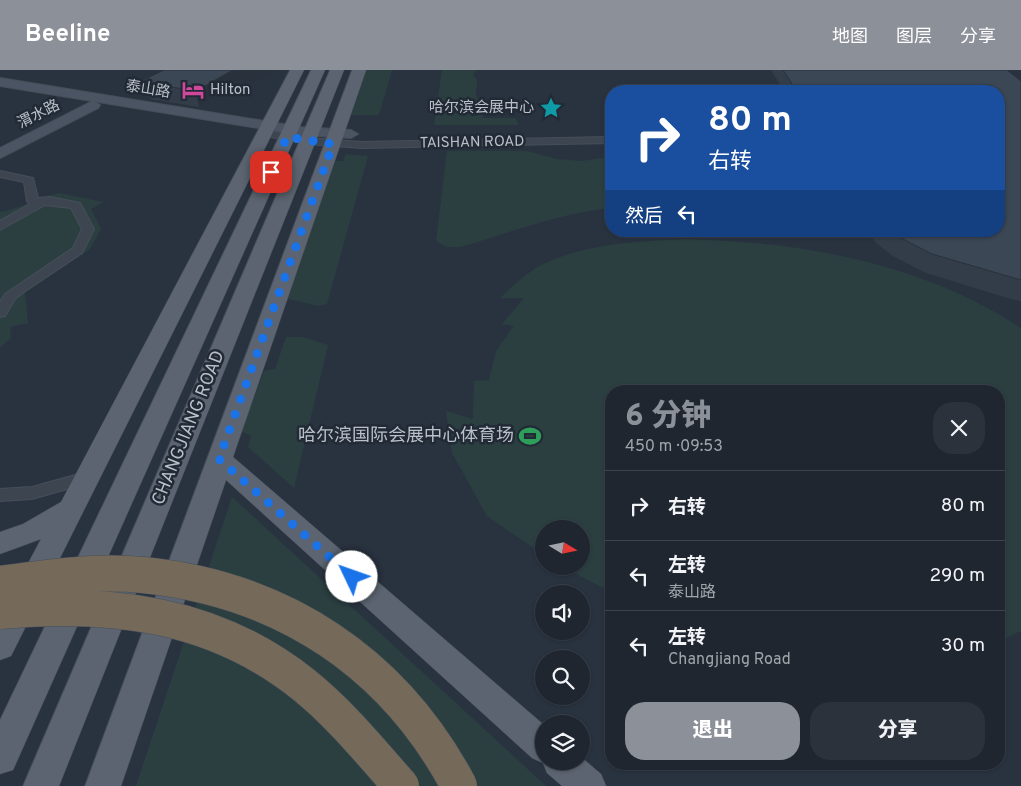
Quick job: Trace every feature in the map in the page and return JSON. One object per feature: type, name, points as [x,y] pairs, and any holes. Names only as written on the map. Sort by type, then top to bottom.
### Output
[{"type":"highway","points":[[0,584],[100,574],[144,575],[193,582],[235,593],[285,613],[337,644],[394,695],[421,724],[459,786]]},
{"type":"highway","points":[[0,611],[56,606],[113,608],[170,618],[217,633],[250,648],[303,684],[332,710],[401,786]]},
{"type":"main road","points":[[0,647],[86,478],[288,133],[298,70]]},
{"type":"main road","name":"CHANGJIANG ROAD","points":[[0,758],[318,70]]},
{"type":"main road","name":"CHANGJIANG ROAD","points":[[41,786],[288,133],[337,70]]},
{"type":"main road","points":[[103,786],[219,459],[340,137],[359,70]]},
{"type":"main road","name":"泰山路","points":[[0,82],[288,133]]},
{"type":"main road","name":"泰山路","points":[[0,90],[93,106],[288,133],[340,137]]},
{"type":"main road","name":"渭水路","points":[[0,154],[93,106]]},
{"type":"main road","points":[[219,459],[535,739]]},
{"type":"main road","points":[[0,543],[33,531],[70,509]]},
{"type":"main road","points":[[570,770],[588,786]]},
{"type":"street","name":"TAISHAN ROAD","points":[[340,137],[605,140]]},
{"type":"street","points":[[0,174],[29,180],[33,201],[41,202]]},
{"type":"street","points":[[0,226],[41,202],[50,200],[76,205],[88,229],[78,250],[20,288],[10,297],[0,313]]},
{"type":"street","points":[[0,495],[32,493],[86,478]]},
{"type":"green space","points":[[365,70],[392,70],[379,115],[348,115]]},
{"type":"green space","points":[[442,70],[476,70],[473,75],[477,80],[476,94],[483,118],[515,118],[519,125],[434,125]]},
{"type":"green space","points":[[447,151],[527,151],[557,159],[581,161],[605,158],[605,209],[573,214],[460,247],[447,247],[436,241]]},
{"type":"green space","points":[[346,154],[368,156],[327,304],[318,306],[285,298],[334,161],[343,161]]},
{"type":"green space","points":[[59,193],[103,202],[91,209],[101,229],[90,249],[25,293],[28,323],[10,327],[11,338],[0,347],[0,212]]},
{"type":"green space","name":"哈尔滨国际会展中心体育场","points":[[683,239],[772,245],[815,251],[859,260],[943,287],[983,305],[1021,328],[1021,631],[1005,638],[1005,385],[605,385],[605,589],[578,575],[590,575],[590,520],[535,520],[535,549],[487,516],[452,453],[446,411],[473,419],[474,381],[489,380],[496,351],[514,326],[502,324],[524,298],[500,298],[536,268],[570,254],[608,246]]},
{"type":"green space","points":[[286,337],[303,337],[328,345],[294,488],[248,447],[251,436],[241,431],[264,371],[275,369]]},
{"type":"green space","points":[[232,497],[546,786],[136,786]]},
{"type":"building","points":[[164,70],[233,70],[196,91],[146,83],[149,81],[143,80]]},
{"type":"building","points":[[783,70],[1007,70],[1021,81],[1021,280],[932,254],[899,237],[1005,237],[1005,85],[793,85]]},
{"type":"place","name":"Hilton","points":[[193,90]]},
{"type":"place","name":"哈尔滨会展中心","points":[[551,108]]},
{"type":"place","name":"哈尔滨国际会展中心体育场","points":[[530,436]]},
{"type":"route","points":[[271,172],[287,137],[333,144],[219,459],[352,577]]}]
